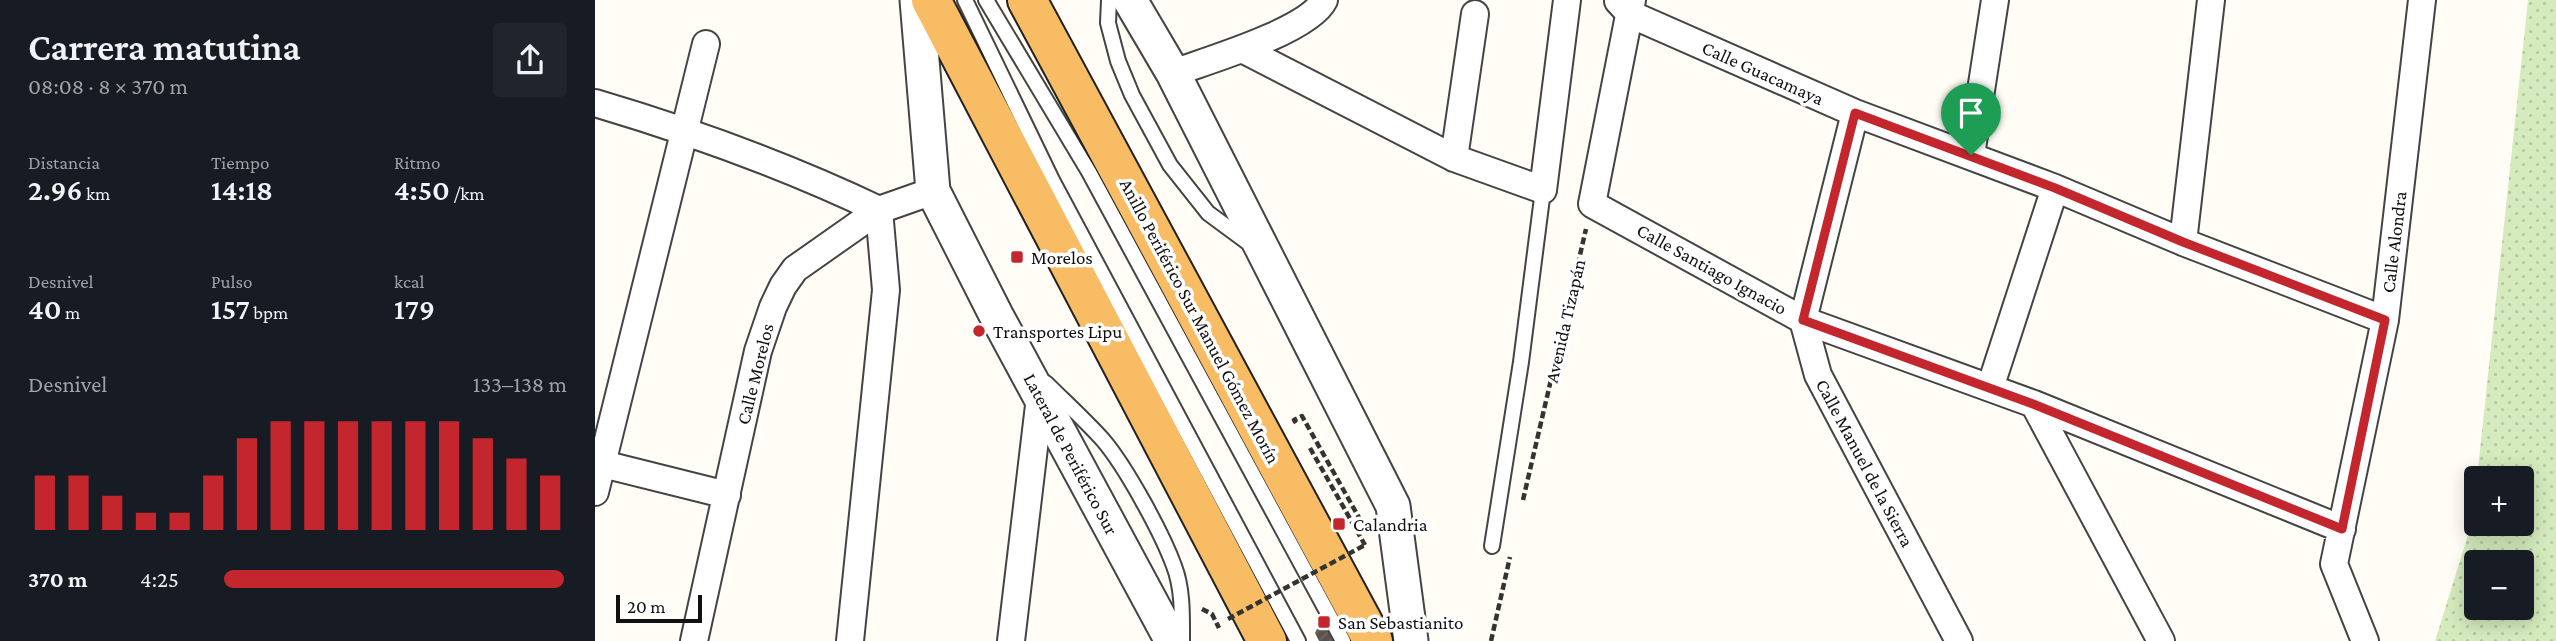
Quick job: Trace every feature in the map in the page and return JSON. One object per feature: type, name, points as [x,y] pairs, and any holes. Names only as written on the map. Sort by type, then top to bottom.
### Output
[{"type":"highway","points":[[931,0],[1267,641]]},
{"type":"highway","name":"Anillo Periférico Sur Manuel Gómez Morín","points":[[1027,0],[1373,641]]},
{"type":"street","points":[[917,0],[933,191]]},
{"type":"street","points":[[1130,0],[1173,73],[1393,506],[1411,641]]},
{"type":"street","points":[[1173,73],[1242,49],[1300,21],[1316,10],[1324,0]]},
{"type":"street","points":[[1242,49],[1454,159],[1543,190],[1567,0]]},
{"type":"street","points":[[1971,155],[1995,0]]},
{"type":"street","points":[[2183,242],[2211,0]]},
{"type":"street","name":"Calle Alondra","points":[[2365,641],[2334,564],[2385,320],[2422,0]]},
{"type":"street","points":[[1592,204],[1626,4]]},
{"type":"street","name":"Calle Guacamaya","points":[[1626,4],[1855,113],[1971,155],[2183,242],[2385,320]]},
{"type":"street","points":[[1454,159],[1475,14]]},
{"type":"street","points":[[595,492],[599,463],[706,44]]},
{"type":"street","points":[[595,103],[684,130],[817,180],[879,210],[887,290],[850,641]]},
{"type":"street","name":"Calle Manuel de la Sierra","points":[[1855,113],[1803,320],[1818,375],[1959,641]]},
{"type":"street","points":[[1990,388],[2055,188]]},
{"type":"street","name":"Calle Morelos","points":[[694,641],[758,351],[783,286],[795,269],[879,210],[933,191]]},
{"type":"street","name":"Lateral de Periférico Sur","points":[[933,191],[1016,352],[1172,641]]},
{"type":"street","name":"Calle Santiago Ignacio","points":[[1592,204],[1803,320],[2033,404],[2342,529]]},
{"type":"street","points":[[1011,641],[1040,397]]},
{"type":"street","points":[[2033,404],[2161,641]]},
{"type":"street","points":[[599,463],[727,495]]},
{"type":"lane","points":[[965,0],[1052,180],[1298,641]]},
{"type":"lane","points":[[986,0],[1089,172],[1343,641]]},
{"type":"lane","points":[[1109,0],[1108,23],[1118,61],[1132,95],[1170,165],[1208,213],[1265,255]]},
{"type":"lane","points":[[1492,546],[1521,362],[1543,190]]},
{"type":"lane","points":[[1016,352],[1104,442],[1134,488],[1175,568],[1181,598],[1182,641]]},
{"type":"path","name":"Avenida Tizapán","points":[[1521,509],[1592,204]]},
{"type":"path","points":[[1300,431],[1294,420],[1302,416],[1362,523],[1393,506]]},
{"type":"path","points":[[1228,620],[1365,545],[1307,443]]},
{"type":"path","points":[[1490,641],[1512,548]]},
{"type":"path","points":[[1181,598],[1212,614],[1222,632]]},
{"type":"green space","points":[[2528,0],[2556,0],[2556,641],[2435,641],[2468,536],[2534,536],[2534,466],[2478,466]]},
{"type":"building","name":"San Sebastianito","points":[[1324,615],[1338,641],[1319,641],[1315,633]]},
{"type":"place","name":"Morelos","points":[[1017,257]]},
{"type":"place","name":"Transportes Lipu","points":[[979,331]]},
{"type":"place","name":"Calandria","points":[[1339,524]]},
{"type":"place","name":"San Sebastianito","points":[[1324,622]]},
{"type":"route","points":[[1855,113],[1971,155],[2183,242],[2385,320],[2342,529],[2033,404],[1803,320],[1855,113]]}]
